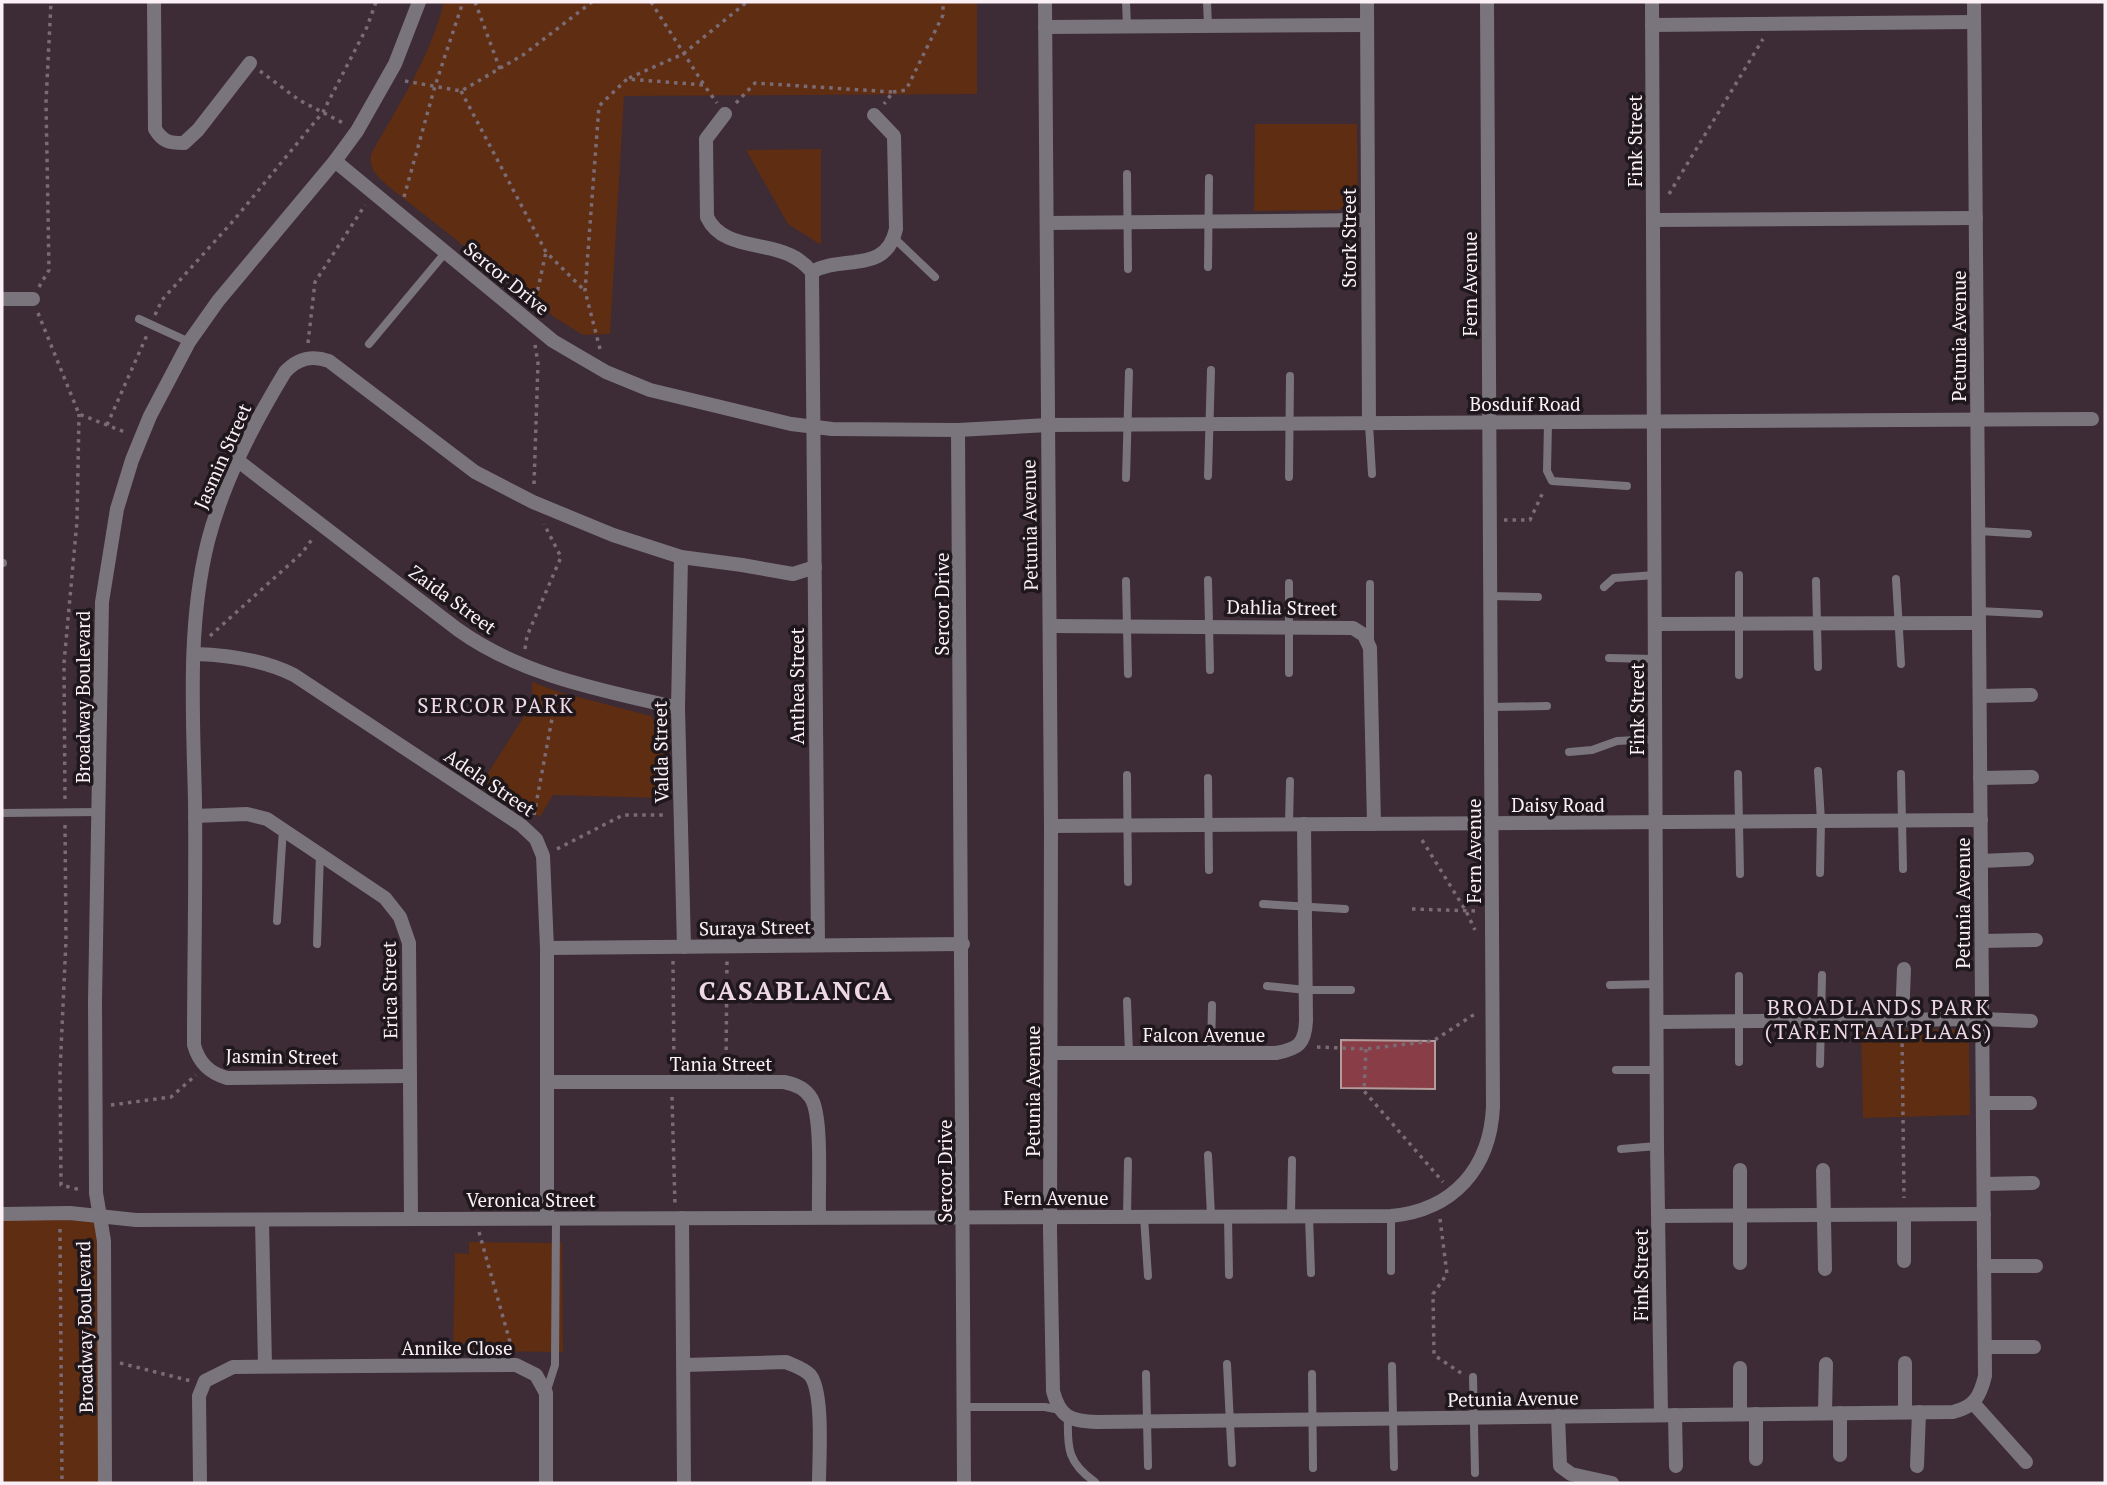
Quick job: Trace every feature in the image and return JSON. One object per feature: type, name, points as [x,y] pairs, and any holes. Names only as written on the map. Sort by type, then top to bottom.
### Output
[{"type":"street","points":[[154,2],[155,129],[168,143],[184,142],[198,130],[250,63]]},
{"type":"street","name":"Broadway Boulevard","points":[[105,1483],[104,1241],[96,1193],[95,1001],[102,602],[117,509],[140,438],[168,378],[189,342],[218,301],[357,131],[389,78],[419,2]]},
{"type":"street","name":"Petunia Avenue","points":[[1045,2],[1052,826],[1050,1217],[1053,1391],[1064,1414],[1081,1421],[1147,1422],[1952,1412],[1974,1404],[1979,1396],[1985,1376],[1985,1347],[1974,2]]},
{"type":"street","name":"Stork Street","points":[[1367,2],[1369,424]]},
{"type":"street","name":"Fern Avenue","points":[[963,1217],[1391,1216],[1421,1211],[1438,1203],[1453,1193],[1479,1164],[1490,1138],[1493,1107],[1487,2]]},
{"type":"street","name":"Fink Street","points":[[1652,2],[1657,1146],[1668,1415],[1676,1466]]},
{"type":"street","points":[[1652,25],[1975,22]]},
{"type":"street","points":[[1045,27],[1367,25]]},
{"type":"street","points":[[725,114],[706,139],[707,217],[711,225],[723,236],[790,255],[812,272],[826,265],[873,259],[885,252],[894,238],[894,136],[874,115]]},
{"type":"street","name":"Sercor Drive","points":[[335,161],[554,341],[606,372],[673,397],[814,427],[958,430],[964,1483]]},
{"type":"street","points":[[1653,220],[1976,218]]},
{"type":"street","points":[[1047,223],[1367,220]]},
{"type":"street","name":"Anthea Street","points":[[812,272],[818,945]]},
{"type":"street","points":[[2,299],[33,299]]},
{"type":"street","points":[[315,357],[335,365],[475,472],[533,502],[613,535],[681,557],[793,575],[815,568]]},
{"type":"street","name":"Jasmin Street","points":[[315,357],[299,361],[285,372],[252,428],[225,488],[208,542],[198,598],[195,654],[194,1045],[205,1066],[218,1075],[227,1077],[410,1076]]},
{"type":"street","name":"Bosduif Road","points":[[958,430],[1048,425],[2092,419]]},
{"type":"street","name":"Zaida Street","points":[[237,460],[472,640],[559,679],[678,708]]},
{"type":"street","name":"Valda Street","points":[[681,557],[678,708],[684,947]]},
{"type":"street","points":[[1655,624],[1899,623],[1979,617]]},
{"type":"street","name":"Dahlia Street","points":[[1049,626],[1353,628],[1364,635],[1370,648]]},
{"type":"street","points":[[1370,648],[1374,824]]},
{"type":"street","name":"Adela Street","points":[[195,654],[218,655],[268,664],[294,675],[530,831],[541,847],[547,948],[551,1219]]},
{"type":"street","points":[[1980,696],[2031,695]]},
{"type":"street","points":[[1980,778],[2032,776]]},
{"type":"street","name":"Erica Street","points":[[195,816],[254,815],[267,819],[385,898],[400,917],[409,943],[411,1219]]},
{"type":"street","name":"Daisy Road","points":[[1052,826],[1981,820]]},
{"type":"street","points":[[1297,824],[1305,907],[1306,990],[1306,1035],[1297,1047]]},
{"type":"street","points":[[1981,861],[2027,859]]},
{"type":"street","points":[[1982,941],[2036,940]]},
{"type":"street","name":"Suraya Street","points":[[547,948],[963,944]]},
{"type":"street","points":[[1902,1020],[1904,969]]},
{"type":"street","points":[[1658,1022],[1982,1019],[2031,1021]]},
{"type":"street","name":"Falcon Avenue","points":[[1052,1053],[1276,1053],[1297,1047]]},
{"type":"street","name":"Tania Street","points":[[547,1082],[731,1082],[792,1083],[799,1086],[812,1098],[817,1115],[819,1217]]},
{"type":"street","points":[[1983,1103],[2030,1103]]},
{"type":"street","points":[[1740,1170],[1740,1263]]},
{"type":"street","points":[[1823,1170],[1825,1269]]},
{"type":"street","points":[[1984,1184],[2034,1183]]},
{"type":"street","name":"Veronica Street","points":[[2,1214],[59,1214],[136,1220],[963,1217]]},
{"type":"street","points":[[1904,1214],[1904,1261]]},
{"type":"street","points":[[1659,1216],[1984,1214]]},
{"type":"street","points":[[682,1218],[684,1483]]},
{"type":"street","points":[[262,1220],[265,1366]]},
{"type":"street","points":[[1984,1266],[2036,1266]]},
{"type":"street","points":[[1985,1347],[2034,1348]]},
{"type":"street","points":[[684,1365],[786,1362],[802,1368],[812,1377],[818,1394],[819,1483]]},
{"type":"street","points":[[1905,1363],[1917,1466]]},
{"type":"street","points":[[1826,1364],[1840,1455]]},
{"type":"street","name":"Annike Close","points":[[204,1384],[216,1374],[233,1367],[516,1365],[536,1375],[546,1393]]},
{"type":"street","points":[[1740,1414],[1741,1368]]},
{"type":"street","points":[[200,1483],[199,1396],[204,1384]]},
{"type":"street","points":[[546,1393],[547,1483]]},
{"type":"street","points":[[1974,1404],[2026,1462]]},
{"type":"street","points":[[1756,1414],[1756,1459]]},
{"type":"street","points":[[1558,1416],[1560,1466],[1571,1474],[1612,1483]]},
{"type":"lane","points":[[1126,2],[1127,26]]},
{"type":"lane","points":[[1207,2],[1208,26]]},
{"type":"lane","points":[[1127,174],[1128,269]]},
{"type":"lane","points":[[1208,267],[1209,178]]},
{"type":"lane","points":[[894,238],[935,277]]},
{"type":"lane","points":[[369,344],[446,253]]},
{"type":"lane","points":[[139,319],[189,342]]},
{"type":"lane","points":[[1208,476],[1211,370]]},
{"type":"lane","points":[[1126,478],[1129,372]]},
{"type":"lane","points":[[1289,477],[1290,376]]},
{"type":"lane","points":[[1548,423],[1549,479],[1558,484],[1627,486]]},
{"type":"lane","name":"Stork Street","points":[[1369,424],[1372,474]]},
{"type":"lane","points":[[1979,531],[2028,534]]},
{"type":"lane","points":[[1604,587],[1614,578],[1655,575]]},
{"type":"lane","points":[[1739,575],[1739,675]]},
{"type":"lane","points":[[1896,579],[1901,664]]},
{"type":"lane","points":[[1209,580],[1210,670]]},
{"type":"lane","points":[[1126,581],[1128,674]]},
{"type":"lane","points":[[1816,581],[1818,667]]},
{"type":"lane","points":[[1289,583],[1289,673]]},
{"type":"lane","points":[[1370,584],[1370,648]]},
{"type":"lane","points":[[1490,596],[1538,597]]},
{"type":"lane","points":[[1979,617],[2039,614]]},
{"type":"lane","points":[[1609,658],[1655,659]]},
{"type":"lane","points":[[1491,707],[1547,706]]},
{"type":"lane","points":[[1569,752],[1592,750],[1617,741],[1656,739]]},
{"type":"lane","points":[[1818,771],[1820,873]]},
{"type":"lane","points":[[1738,774],[1740,874]]},
{"type":"lane","points":[[1901,774],[1903,869]]},
{"type":"lane","points":[[1127,775],[1128,882]]},
{"type":"lane","points":[[1208,778],[1209,870]]},
{"type":"lane","points":[[1290,781],[1297,824]]},
{"type":"lane","points":[[2,813],[100,812]]},
{"type":"lane","points":[[277,921],[283,829]]},
{"type":"lane","points":[[317,944],[320,854]]},
{"type":"lane","points":[[1263,904],[1345,909]]},
{"type":"lane","points":[[1820,1064],[1822,975]]},
{"type":"lane","points":[[1739,976],[1739,1062]]},
{"type":"lane","points":[[1610,985],[1658,985]]},
{"type":"lane","points":[[1267,986],[1306,990],[1351,990]]},
{"type":"lane","points":[[1127,1001],[1129,1053]]},
{"type":"lane","points":[[1211,1053],[1212,1005]]},
{"type":"lane","points":[[1616,1070],[1658,1070]]},
{"type":"lane","points":[[1621,1149],[1657,1146]]},
{"type":"lane","points":[[1208,1155],[1211,1216]]},
{"type":"lane","points":[[1291,1216],[1292,1160]]},
{"type":"lane","points":[[1127,1216],[1128,1161]]},
{"type":"lane","points":[[1228,1216],[1228,1275]]},
{"type":"lane","points":[[1310,1216],[1311,1273]]},
{"type":"lane","points":[[1391,1216],[1391,1271]]},
{"type":"lane","points":[[1144,1217],[1148,1276]]},
{"type":"lane","points":[[546,1393],[555,1365],[551,1219]]},
{"type":"lane","points":[[1227,1364],[1232,1463]]},
{"type":"lane","points":[[1392,1366],[1394,1467]]},
{"type":"lane","points":[[1146,1374],[1148,1466]]},
{"type":"lane","points":[[1312,1374],[1312,1468]]},
{"type":"lane","points":[[1473,1377],[1475,1473]]},
{"type":"lane","points":[[964,1407],[1045,1407],[1064,1414],[1070,1455],[1075,1465],[1094,1482]]},
{"type":"path","points":[[51,2],[46,102],[50,270],[33,299],[79,414],[140,438]]},
{"type":"path","points":[[107,425],[162,300],[234,220],[323,112],[367,27],[376,2]]},
{"type":"path","points":[[400,214],[435,86],[463,2]]},
{"type":"path","points":[[475,2],[500,69]]},
{"type":"path","points":[[389,78],[461,92],[523,55],[592,2]]},
{"type":"path","points":[[651,2],[725,114],[755,83],[894,92],[906,90],[943,15],[943,2]]},
{"type":"path","points":[[606,372],[585,290],[598,106],[627,79],[683,54],[747,2]]},
{"type":"path","points":[[1653,220],[1772,24]]},
{"type":"path","points":[[250,63],[299,100],[357,131]]},
{"type":"path","points":[[627,79],[704,85]]},
{"type":"path","points":[[461,92],[547,252],[585,290]]},
{"type":"path","points":[[874,115],[894,92]]},
{"type":"path","points":[[315,357],[307,344],[315,282],[359,213],[375,194]]},
{"type":"path","points":[[531,319],[547,252]]},
{"type":"path","points":[[524,665],[527,636],[561,557],[533,502],[537,363],[534,341]]},
{"type":"path","points":[[1490,520],[1530,520],[1549,479]]},
{"type":"path","points":[[195,654],[215,631],[303,553],[321,525]]},
{"type":"path","points":[[530,831],[559,679]]},
{"type":"path","points":[[543,856],[623,815],[680,815]]},
{"type":"path","points":[[1412,824],[1466,911],[1480,940]]},
{"type":"path","points":[[1412,909],[1492,912]]},
{"type":"path","points":[[728,946],[724,1062],[731,1082]]},
{"type":"path","points":[[1297,1047],[1366,1049],[1433,1041],[1477,1012],[1493,1011]]},
{"type":"path","points":[[1902,1020],[1904,1214]]},
{"type":"path","points":[[1366,1049],[1364,1091],[1453,1193]]},
{"type":"path","points":[[96,1106],[171,1097],[205,1066]]},
{"type":"path","points":[[61,1185],[62,1483]]},
{"type":"path","points":[[1438,1203],[1447,1274],[1433,1294],[1434,1355],[1456,1372],[1473,1377]]},
{"type":"path","points":[[475,1218],[516,1365]]},
{"type":"path","points":[[105,1360],[204,1384]]},
{"type":"shaded area","points":[[444,2],[977,2],[977,94],[624,96],[610,334],[583,335],[554,317],[393,190],[376,175],[371,166],[371,154],[422,62]]},
{"type":"shaded area","points":[[1255,124],[1357,124],[1358,193],[1339,210],[1254,211]]},
{"type":"shaded area","points":[[821,149],[821,245],[788,224],[746,150]]},
{"type":"shaded area","points":[[532,682],[559,692],[651,716],[665,734],[664,798],[553,795],[540,817],[483,781],[533,702]]},
{"type":"shaded area","points":[[1961,1029],[1969,1039],[1970,1115],[1863,1118],[1861,1031]]},
{"type":"shaded area","points":[[98,1216],[105,1483],[2,1483],[2,1217]]},
{"type":"shaded area","points":[[469,1242],[562,1243],[563,1352],[453,1351],[455,1253],[469,1254]]},
{"type":"building","points":[[1341,1040],[1435,1041],[1435,1089],[1341,1088]]},
{"type":"district","name":"SERCOR PARK","points":[[496,705]]},
{"type":"district","name":"CASABLANCA","points":[[796,990]]},
{"type":"district","name":"BROADLANDS PARK (TARENTAALPLAAS)","points":[[1879,1019]]}]
